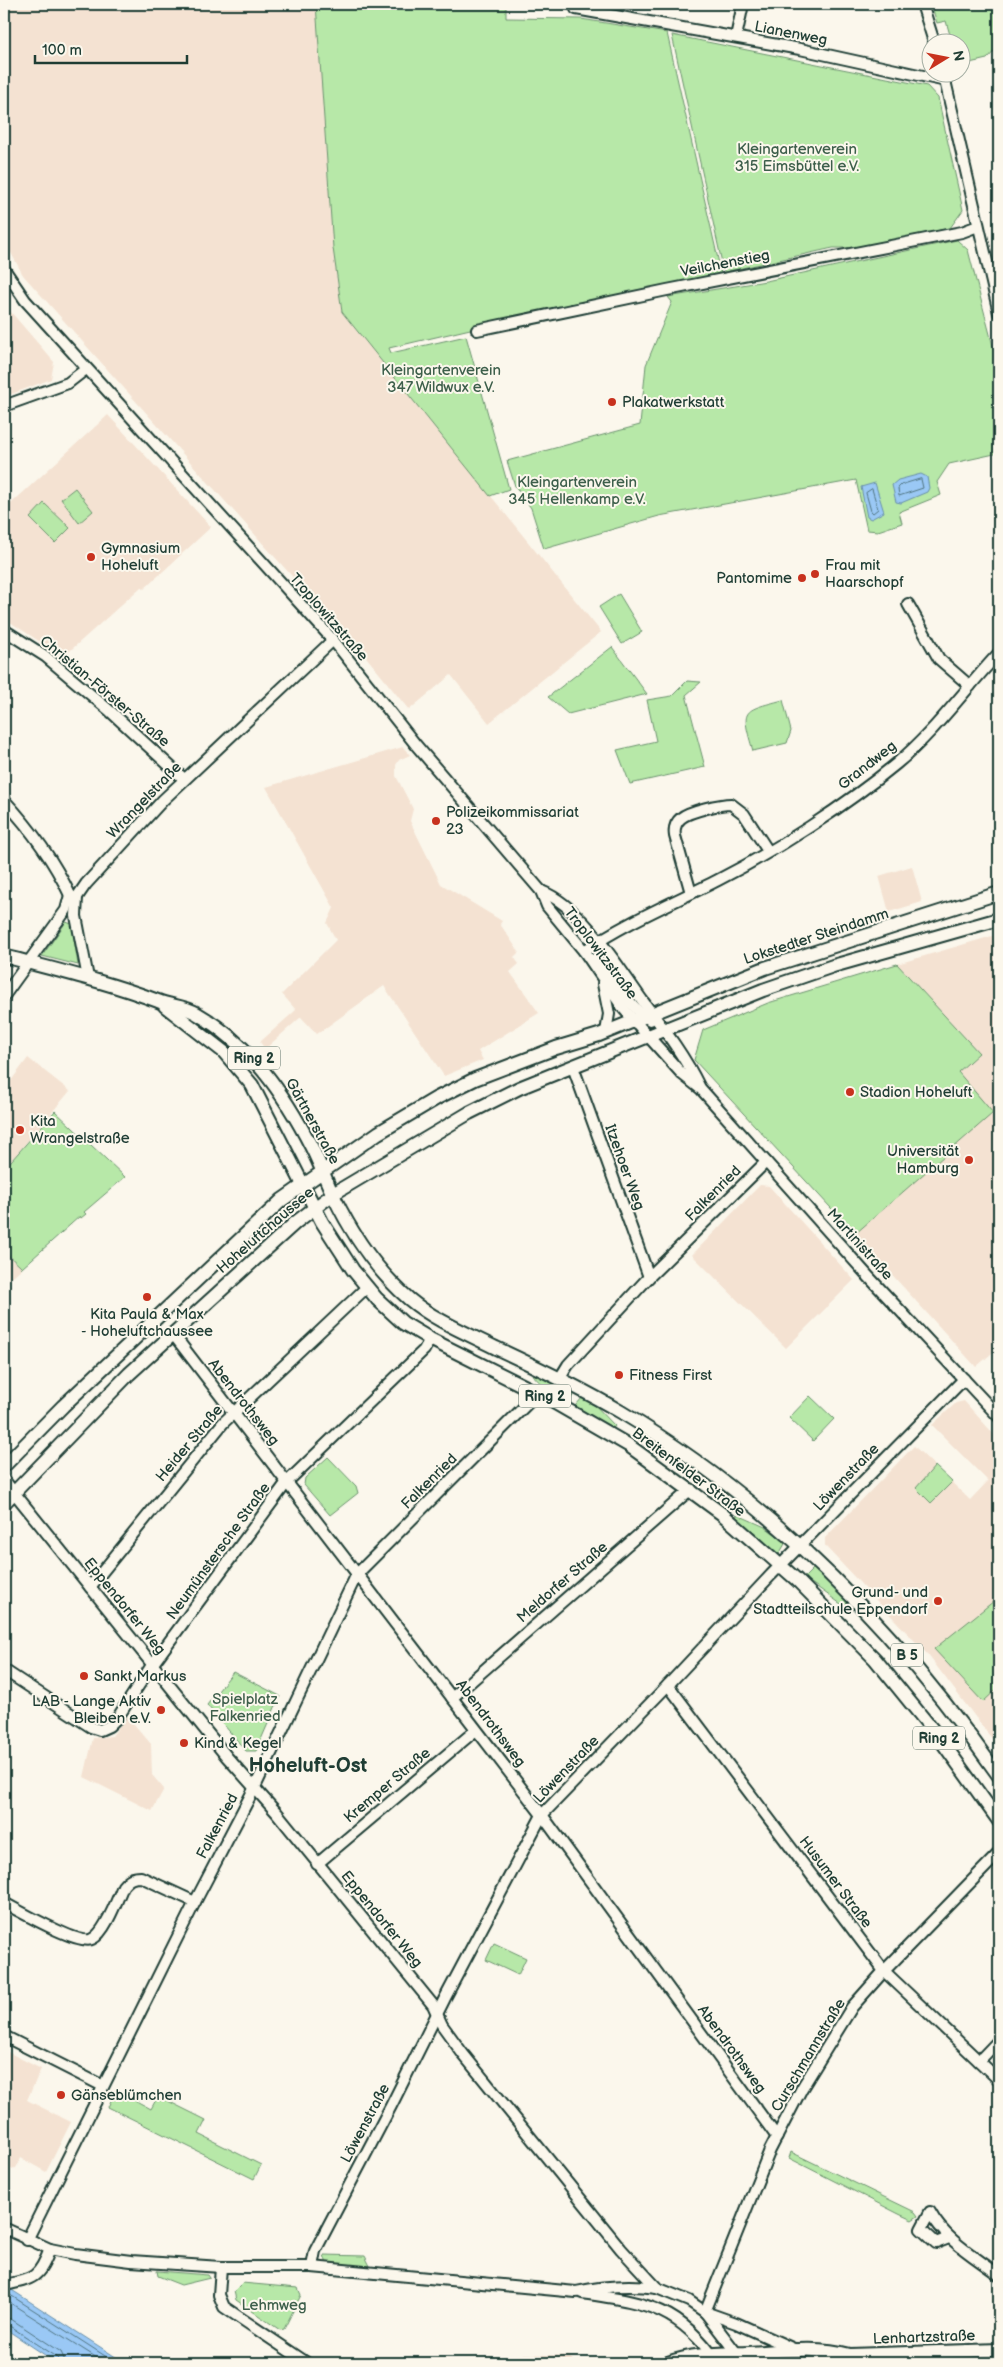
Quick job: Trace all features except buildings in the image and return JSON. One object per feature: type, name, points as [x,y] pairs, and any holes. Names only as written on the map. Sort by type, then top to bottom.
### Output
[{"type":"main road","name":"Lokstedter Steindamm","points":[[650,1025],[766,968],[999,893]]},
{"type":"main road","points":[[650,1025],[764,990],[833,966],[999,919]]},
{"type":"main road","name":"Gärtnerstraße","points":[[4,956],[88,978],[162,1003],[193,1011],[216,1026],[252,1056],[284,1098],[333,1194]]},
{"type":"main road","name":"Gärtnerstraße","points":[[162,1003],[224,1052],[242,1071],[261,1100],[315,1208]]},
{"type":"main road","name":"Hoheluftchaussee","points":[[4,1466],[63,1406],[282,1200],[378,1133],[470,1081],[556,1048],[606,1032],[650,1025]]},
{"type":"main road","name":"Hoheluftchaussee","points":[[4,1503],[122,1381],[172,1334],[290,1228],[333,1194],[469,1113],[519,1088],[573,1068],[650,1025]]},
{"type":"main road","name":"Breitenfelder Straße","points":[[333,1194],[376,1264],[409,1299],[428,1313],[560,1378],[644,1426],[709,1470],[800,1546],[849,1594],[910,1659],[970,1735],[999,1776]]},
{"type":"main road","name":"Breitenfelder Straße","points":[[315,1208],[339,1250],[366,1288],[389,1312],[430,1339],[538,1393],[628,1445],[690,1489],[780,1566],[829,1610],[875,1659],[940,1739],[999,1821]]},
{"type":"main road","name":"Lenhartzstraße","points":[[668,2363],[691,2356],[715,2359],[740,2358],[797,2350],[829,2350],[850,2355],[999,2350]]},
{"type":"main road","name":"Lenhartzstraße","points":[[806,2363],[830,2362],[850,2355]]},
{"type":"street","name":"Lianenweg","points":[[575,4],[576,9],[920,72]]},
{"type":"street","points":[[736,37],[743,4]]},
{"type":"street","points":[[922,4],[931,32]]},
{"type":"street","points":[[945,82],[999,313]]},
{"type":"street","name":"Veilchenstieg","points":[[477,330],[667,290],[962,232],[978,226]]},
{"type":"street","name":"Troplowitzstraße","points":[[4,269],[25,300],[86,369],[333,640],[426,758],[541,891],[546,906],[600,973],[650,1025]]},
{"type":"street","points":[[4,406],[68,382],[86,369]]},
{"type":"street","points":[[908,604],[939,659],[970,686]]},
{"type":"street","name":"Christian-Förster-Straße","points":[[4,630],[45,656],[110,711],[184,779]]},
{"type":"street","name":"Wrangelstraße","points":[[4,996],[74,896],[184,779],[333,640]]},
{"type":"street","name":"Grandweg","points":[[584,951],[599,941],[768,851],[817,821],[897,763],[970,686],[999,652]]},
{"type":"street","points":[[4,800],[17,814],[74,896],[88,978]]},
{"type":"street","points":[[691,893],[674,830],[681,818],[698,811],[732,804],[744,814],[768,851]]},
{"type":"street","name":"Troplowitzstraße","points":[[541,891],[556,897],[599,941],[650,1025]]},
{"type":"street","points":[[584,951],[608,970],[631,1003],[650,1025]]},
{"type":"street","points":[[600,973],[608,1008],[606,1032]]},
{"type":"street","name":"Martinistraße","points":[[650,1025],[691,1068],[701,1089]]},
{"type":"street","name":"Martinistraße","points":[[650,1025],[682,1074],[701,1089],[999,1417]]},
{"type":"street","name":"Itzehoer Weg","points":[[573,1068],[649,1277]]},
{"type":"street","name":"Falkenried","points":[[560,1378],[568,1365],[649,1277],[766,1162]]},
{"type":"street","name":"Heider Straße","points":[[90,1587],[233,1414],[366,1288]]},
{"type":"street","name":"Abendrothsweg","points":[[172,1334],[542,1814],[777,2137]]},
{"type":"street","name":"Neumünstersche Straße","points":[[4,1670],[91,1727],[100,1730],[109,1726],[118,1717],[152,1665],[287,1482],[424,1350],[430,1339]]},
{"type":"street","name":"Löwenstraße","points":[[312,2267],[315,2251],[542,1814],[668,1685],[780,1566],[964,1379]]},
{"type":"street","name":"Falkenried","points":[[27,2240],[194,1902],[255,1787],[358,1574],[538,1393]]},
{"type":"street","name":"Eppendorfer Weg","points":[[4,1480],[152,1665],[255,1787],[433,2005],[463,2054],[621,2249],[657,2288],[689,2301],[704,2312],[740,2358]]},
{"type":"street","name":"Meldorfer Straße","points":[[452,1698],[690,1489]]},
{"type":"street","name":"Husumer Straße","points":[[668,1685],[884,1970],[999,2080]]},
{"type":"street","name":"Kremper Straße","points":[[317,1864],[476,1730]]},
{"type":"street","name":"Curschmannstraße","points":[[704,2312],[777,2137],[802,2088],[852,2007],[884,1970],[999,1853]]},
{"type":"street","points":[[4,1904],[65,1934],[81,1941],[87,1941],[93,1939],[101,1932],[124,1886],[135,1877],[141,1876],[194,1902]]},
{"type":"street","points":[[4,2036],[103,2086]]},
{"type":"street","points":[[979,2061],[999,2040]]},
{"type":"street","points":[[4,2228],[50,2249],[131,2261],[221,2267],[312,2267],[576,2292],[642,2303],[658,2309],[688,2328],[715,2359]]},
{"type":"street","points":[[949,2238],[999,2275]]},
{"type":"street","points":[[4,2285],[36,2276],[42,2269],[50,2249]]},
{"type":"street","points":[[221,2267],[219,2295],[224,2307],[307,2363]]},
{"type":"street","points":[[576,2292],[603,2286],[635,2285],[657,2288]]},
{"type":"street","points":[[704,2312],[736,2323],[797,2350]]},
{"type":"shaded area","points":[[4,4],[316,4],[333,248],[342,312],[601,632],[489,723],[451,675],[409,710],[350,637],[341,631],[23,275],[4,240]]},
{"type":"shaded area","points":[[4,304],[54,362],[51,379],[4,397]]},
{"type":"shaded area","name":"Gymnasium Hoheluft","points":[[108,415],[211,527],[144,589],[141,587],[63,657],[4,618],[4,510]]},
{"type":"shaded area","points":[[403,747],[410,755],[399,760],[396,765],[396,776],[413,809],[410,821],[441,884],[502,921],[500,924],[519,952],[514,957],[519,964],[510,972],[539,1013],[478,1051],[483,1060],[444,1076],[384,986],[317,1034],[301,1017],[265,1049],[260,1042],[296,1010],[282,994],[336,940],[327,923],[334,908],[266,787]]},
{"type":"shaded area","points":[[912,866],[922,902],[889,912],[879,876]]},
{"type":"shaded area","name":"Universität Hamburg","points":[[999,934],[999,1347],[976,1367],[855,1234],[992,1113],[958,1072],[979,1053],[897,964]]},
{"type":"shaded area","name":"Kita Wrangelstraße","points":[[28,1058],[70,1091],[4,1169],[4,1090]]},
{"type":"shaded area","points":[[760,1185],[769,1186],[854,1280],[786,1348],[692,1255]]},
{"type":"shaded area","points":[[4,1251],[22,1268],[4,1284]]},
{"type":"shaded area","name":"Grund- und Stadtteilschule Eppendorf","points":[[964,1401],[999,1440],[999,1748],[928,1655],[825,1546],[825,1538],[914,1446],[970,1500],[988,1481],[932,1425],[956,1403]]},
{"type":"shaded area","points":[[127,1716],[151,1744],[152,1775],[164,1789],[152,1811],[84,1777],[93,1738],[112,1736]]},
{"type":"shaded area","points":[[4,2050],[41,2069],[27,2100],[71,2122],[46,2172],[21,2158],[16,2168],[12,2169],[4,2165]]},
{"type":"shaded area","points":[[524,2354],[569,2356],[575,2363],[518,2363]]},
{"type":"green space","name":"Kleingartenverein 347 Wildwux e.V.","points":[[316,4],[506,4],[506,18],[581,19],[667,33],[722,277],[607,297],[389,348],[391,353],[466,336],[509,489],[490,496],[342,312],[333,248]]},
{"type":"green space","points":[[931,4],[999,4],[999,46],[987,59],[970,63],[970,32],[949,32],[946,21],[937,23]]},
{"type":"green space","name":"Kleingartenverein 315 Eimsbüttel e.V.","points":[[672,35],[927,86],[938,98],[963,210],[950,228],[852,248],[833,248],[724,272]]},
{"type":"green space","name":"Kleingartenverein 345 Hellenkamp e.V.","points":[[957,240],[968,250],[999,369],[999,453],[949,464],[937,482],[941,495],[899,512],[902,523],[878,531],[867,530],[856,480],[659,516],[544,549],[531,508],[515,486],[507,461],[640,425],[646,365],[672,302],[668,297],[766,281]]},
{"type":"green space","points":[[75,488],[93,511],[79,523],[61,499]]},
{"type":"green space","points":[[44,503],[70,528],[55,543],[30,518]]},
{"type":"green space","points":[[619,594],[642,632],[622,644],[599,607]]},
{"type":"green space","points":[[612,647],[647,694],[568,714],[548,697]]},
{"type":"green space","points":[[687,681],[701,682],[686,695],[705,767],[630,784],[617,750],[656,741],[647,700],[672,696]]},
{"type":"green space","points":[[783,700],[791,731],[787,743],[753,751],[747,727],[746,719],[748,714],[759,707]]},
{"type":"green space","points":[[66,922],[72,924],[78,965],[42,956]]},
{"type":"green space","name":"Stadion Hoheluft","points":[[897,964],[979,1053],[958,1072],[993,1113],[855,1234],[694,1060],[703,1030],[768,1003]]},
{"type":"green space","points":[[55,1111],[125,1177],[84,1212],[86,1214],[81,1218],[80,1216],[22,1268],[4,1251],[4,1169]]},
{"type":"green space","points":[[528,1370],[576,1392],[568,1402],[546,1389]]},
{"type":"green space","points":[[810,1396],[834,1419],[813,1441],[789,1418]]},
{"type":"green space","points":[[583,1397],[593,1403],[615,1426],[612,1430],[575,1406]]},
{"type":"green space","points":[[328,1457],[356,1486],[358,1493],[330,1515],[304,1485],[305,1478]]},
{"type":"green space","points":[[935,1466],[952,1482],[931,1503],[916,1488]]},
{"type":"green space","points":[[738,1515],[765,1527],[786,1542],[778,1556],[734,1516]]},
{"type":"green space","points":[[815,1567],[855,1606],[851,1611],[804,1578]]},
{"type":"green space","points":[[999,1597],[999,1687],[983,1702],[934,1649]]},
{"type":"green space","name":"Spielplatz Falkenried","points":[[233,1672],[280,1696],[256,1751],[246,1751],[207,1705]]},
{"type":"green space","points":[[494,1943],[526,1958],[518,1975],[486,1960]]},
{"type":"green space","points":[[116,2090],[151,2109],[158,2096],[206,2120],[199,2134],[261,2165],[254,2179],[108,2107]]},
{"type":"green space","points":[[791,2152],[915,2212],[918,2216],[912,2220],[899,2214],[789,2158]]},
{"type":"green space","points":[[324,2255],[365,2256],[370,2266],[327,2264]]},
{"type":"green space","points":[[157,2271],[208,2275],[210,2278],[181,2285],[158,2276]]},
{"type":"green space","name":"Lehmweg","points":[[242,2283],[298,2288],[301,2295],[284,2329],[280,2330],[236,2300],[234,2291]]},
{"type":"water","points":[[921,474],[927,477],[929,488],[927,492],[901,503],[896,502],[892,485],[898,480]]},
{"type":"water","points":[[875,483],[884,512],[871,519],[867,517],[861,487]]},
{"type":"water","points":[[4,2285],[125,2363],[57,2363],[4,2328]]},
{"type":"place","name":"Plakatwerkstatt","points":[[612,402]]},
{"type":"place","name":"Gymnasium Hoheluft","points":[[91,557]]},
{"type":"place","name":"Frau mit Haarschopf","points":[[815,574]]},
{"type":"place","name":"Pantomime","points":[[802,578]]},
{"type":"place","name":"Polizeikommissariat 23","points":[[436,821]]},
{"type":"place","name":"Stadion Hoheluft","points":[[850,1092]]},
{"type":"place","name":"Kita Wrangelstraße","points":[[20,1130]]},
{"type":"place","name":"Universität Hamburg","points":[[969,1160]]},
{"type":"place","name":"Kita Paula & Max - Hoheluftchaussee","points":[[147,1297]]},
{"type":"place","name":"Fitness First","points":[[619,1375]]},
{"type":"place","name":"Grund- und Stadtteilschule Eppendorf","points":[[938,1601]]},
{"type":"place","name":"Sankt Markus","points":[[84,1676]]},
{"type":"place","name":"LAB - Lange Aktiv Bleiben e.V.","points":[[161,1710]]},
{"type":"place","name":"Kind & Kegel","points":[[184,1743]]},
{"type":"place","name":"Gänseblümchen","points":[[61,2095]]},
{"type":"district","name":"Hoheluft-Ost","points":[[308,1765]]}]
